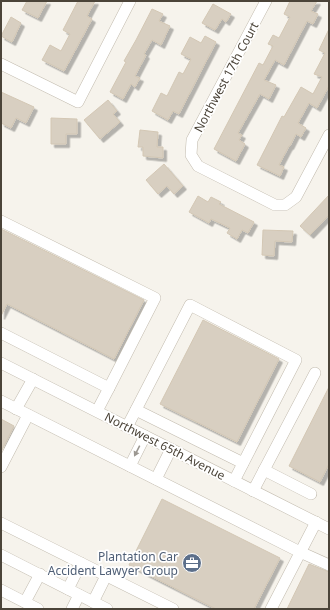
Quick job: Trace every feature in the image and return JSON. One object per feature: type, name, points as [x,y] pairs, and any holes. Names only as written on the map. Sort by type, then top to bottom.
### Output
[{"type":"street","points":[[1,64],[78,102],[130,1]]},
{"type":"street","name":"Northwest 17th Court","points":[[266,1],[192,140],[191,155],[198,166],[275,204],[285,205],[296,197],[329,135]]},
{"type":"street","points":[[1,221],[155,298],[97,411]]},
{"type":"street","points":[[127,427],[190,305],[296,360],[234,481]]},
{"type":"street","points":[[1,333],[110,388]]},
{"type":"street","name":"Northwest 65th Avenue","points":[[1,363],[329,529]]},
{"type":"street","points":[[253,490],[315,373]]},
{"type":"street","points":[[16,409],[33,379]]},
{"type":"street","points":[[1,401],[300,552],[329,565]]},
{"type":"street","points":[[136,410],[243,463]]},
{"type":"street","points":[[1,467],[28,415]]},
{"type":"street","points":[[130,466],[145,436]]},
{"type":"street","points":[[156,479],[171,449]]},
{"type":"street","points":[[264,470],[311,494]]},
{"type":"street","points":[[271,609],[316,522]]},
{"type":"street","points":[[1,523],[173,609]]},
{"type":"street","points":[[1,554],[107,609]]},
{"type":"street","points":[[68,589],[81,563]]},
{"type":"street","points":[[25,602],[40,574]]},
{"type":"street","points":[[93,602],[106,576]]},
{"type":"street","points":[[1,590],[38,609]]},
{"type":"street","points":[[72,609],[79,595]]},
{"type":"building","points":[[27,1],[47,1],[38,18],[22,10]]},
{"type":"building","points":[[78,1],[95,1],[87,16],[92,19],[64,71],[42,60],[50,45],[61,51],[70,34],[63,30]]},
{"type":"building","points":[[290,1],[317,1],[311,11],[318,14],[313,24],[307,21],[284,65],[275,60],[264,80],[276,85],[269,99],[260,94],[238,133],[242,135],[239,140],[245,144],[236,161],[214,149],[259,63],[263,65],[273,46],[268,44],[273,35],[279,38],[290,17],[284,14]]},
{"type":"building","points":[[213,4],[231,14],[226,22],[222,19],[215,30],[202,23]]},
{"type":"building","points":[[152,9],[163,14],[159,21],[170,26],[161,45],[152,40],[144,54],[146,55],[135,76],[140,78],[135,87],[131,84],[123,99],[110,92],[126,62],[124,61]]},
{"type":"building","points":[[11,17],[21,23],[12,42],[1,36]]},
{"type":"building","points":[[329,29],[329,86],[317,108],[309,103],[298,123],[306,128],[301,137],[296,134],[289,146],[279,165],[284,167],[280,176],[257,165],[282,116],[284,117],[301,87],[313,94],[322,77],[314,74],[325,53],[319,50]]},
{"type":"building","points":[[205,36],[216,42],[179,114],[173,111],[168,120],[152,111],[161,93],[167,96],[179,72],[183,74],[191,59],[181,54],[190,37],[201,43]]},
{"type":"building","points":[[1,92],[34,107],[26,123],[16,118],[11,128],[1,123]]},
{"type":"building","points":[[108,100],[117,111],[113,114],[120,122],[100,139],[84,120]]},
{"type":"building","points":[[51,118],[77,119],[77,134],[66,134],[66,144],[51,144]]},
{"type":"building","points":[[140,130],[158,132],[157,147],[163,147],[163,158],[143,156],[143,147],[138,147]]},
{"type":"building","points":[[164,164],[183,186],[174,194],[167,186],[158,194],[146,180]]},
{"type":"building","points":[[329,195],[329,215],[310,235],[300,226]]},
{"type":"building","points":[[198,196],[208,202],[211,197],[221,202],[219,204],[254,222],[248,233],[242,230],[237,239],[227,233],[230,228],[211,219],[209,223],[189,212]]},
{"type":"building","points":[[1,229],[144,300],[114,359],[7,304],[1,316]]},
{"type":"building","points":[[263,230],[293,231],[292,242],[275,241],[274,256],[262,255]]},
{"type":"building","points":[[203,320],[279,359],[237,442],[160,404]]},
{"type":"building","points":[[329,387],[329,464],[320,482],[289,466]]},
{"type":"building","points":[[1,419],[14,426],[1,452]]},
{"type":"building","points":[[162,499],[280,558],[254,609],[216,609],[129,565]]},
{"type":"building","points":[[309,564],[329,572],[329,609],[287,609]]},
{"type":"place","name":"Plantation Car Accident Lawyer Group","points":[[192,563]]}]
